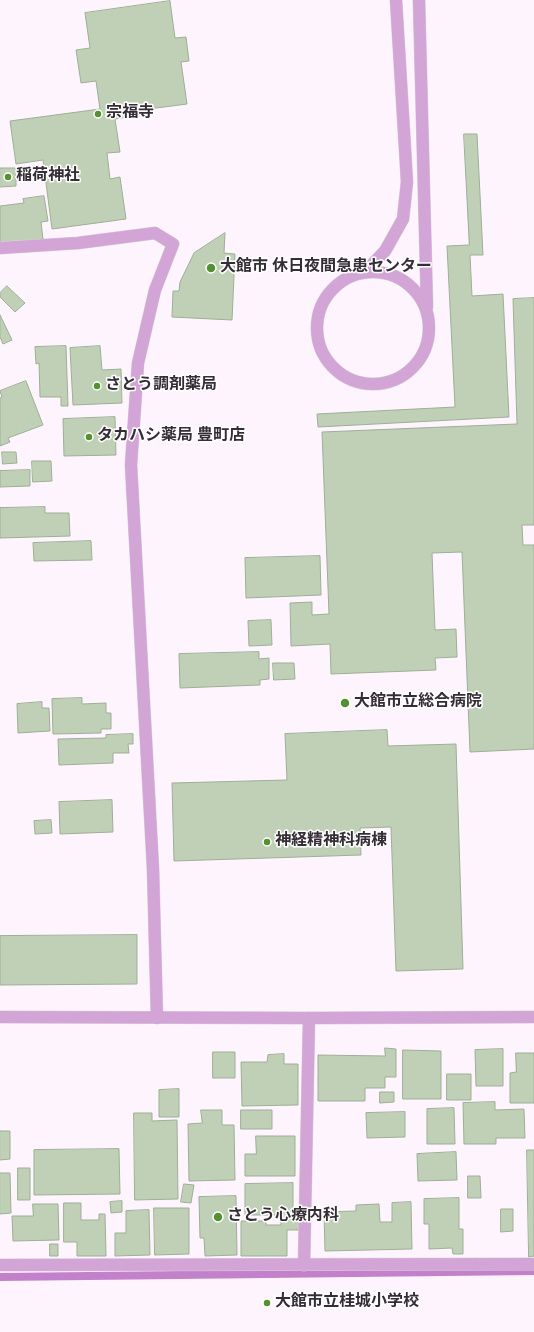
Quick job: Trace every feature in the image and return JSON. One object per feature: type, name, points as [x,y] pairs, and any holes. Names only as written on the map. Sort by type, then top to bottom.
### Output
[{"type":"street","points":[[365,272],[385,252],[404,219],[406,182],[396,0]]},
{"type":"street","points":[[419,0],[427,311],[429,328],[427,345],[419,361],[407,373],[391,382],[374,384],[357,382],[341,375],[328,363],[319,346],[316,326],[320,307],[330,290],[346,278],[365,272],[384,273],[403,280],[417,293],[427,311]]},
{"type":"street","points":[[0,248],[78,243],[155,233],[173,244],[155,290],[138,364],[131,465],[153,869],[157,1018]]},
{"type":"street","points":[[0,1017],[534,1017]]},
{"type":"street","points":[[304,1265],[309,1018]]},
{"type":"street","points":[[0,1265],[534,1264]]},
{"type":"building","name":"宗福寺","points":[[170,1],[175,38],[186,37],[189,61],[181,62],[187,104],[133,111],[134,116],[115,119],[120,152],[107,153],[110,179],[120,177],[126,219],[52,229],[43,160],[16,164],[10,121],[100,109],[96,81],[81,83],[76,50],[90,48],[85,13]]},
{"type":"building","points":[[464,134],[477,134],[483,255],[470,255],[472,296],[503,294],[509,417],[318,427],[317,414],[455,407],[447,246],[469,245]]},
{"type":"building","name":"稲荷神社","points":[[0,168],[16,168],[16,186],[0,187]]},
{"type":"building","points":[[44,196],[48,221],[41,222],[43,239],[0,244],[0,206],[24,203],[23,199]]},
{"type":"building","name":"大館市 休日夜間急患センター","points":[[225,233],[224,253],[235,254],[232,320],[172,317],[173,291],[179,291],[180,282],[194,253]]},
{"type":"building","points":[[7,286],[25,303],[15,312],[0,297],[0,293]]},
{"type":"building","name":"大館市立総合病院","points":[[534,298],[534,525],[522,525],[523,545],[534,545],[534,749],[470,752],[462,552],[432,553],[435,630],[456,629],[457,657],[435,658],[436,670],[331,674],[330,644],[291,646],[290,603],[312,602],[312,615],[329,614],[322,432],[517,424],[513,299]]},
{"type":"building","points":[[0,315],[12,340],[3,344],[0,337]]},
{"type":"building","points":[[66,346],[68,406],[61,406],[61,397],[40,397],[39,363],[36,364],[35,347]]},
{"type":"building","name":"さとう調剤薬局","points":[[100,346],[102,370],[121,369],[122,403],[73,405],[70,348]]},
{"type":"building","points":[[26,381],[43,425],[8,438],[10,442],[0,446],[0,398],[2,397],[0,391]]},
{"type":"building","name":"タカハシ薬局 豊町店","points":[[115,417],[116,455],[64,456],[63,419]]},
{"type":"building","points":[[2,452],[16,452],[17,463],[3,464]]},
{"type":"building","points":[[32,461],[51,461],[52,481],[33,482]]},
{"type":"building","points":[[30,470],[30,486],[0,487],[0,471]]},
{"type":"building","points":[[45,507],[45,513],[69,513],[70,536],[0,538],[0,508]]},
{"type":"building","points":[[91,541],[92,560],[34,561],[33,543]]},
{"type":"building","points":[[320,556],[321,595],[246,598],[245,558]]},
{"type":"building","points":[[271,620],[272,645],[249,646],[248,621]]},
{"type":"building","points":[[259,652],[259,659],[269,658],[269,679],[260,680],[260,685],[180,688],[179,654]]},
{"type":"building","points":[[273,663],[294,663],[295,679],[274,680]]},
{"type":"building","points":[[82,698],[82,704],[106,703],[106,713],[111,713],[111,729],[101,729],[101,733],[53,734],[52,699]]},
{"type":"building","points":[[42,702],[42,708],[49,708],[50,731],[18,733],[17,704]]},
{"type":"building","name":"神経精神科病棟","points":[[387,730],[388,746],[456,744],[463,969],[396,971],[391,827],[360,828],[361,855],[174,861],[172,783],[287,780],[285,734]]},
{"type":"building","points":[[133,734],[133,744],[128,744],[129,753],[113,753],[113,763],[59,765],[58,739],[106,738],[106,735]]},
{"type":"building","points":[[112,800],[113,832],[60,834],[59,802]]},
{"type":"building","points":[[51,820],[52,833],[35,834],[34,821]]},
{"type":"building","points":[[137,935],[137,984],[0,985],[0,936]]},
{"type":"building","points":[[385,1048],[396,1049],[396,1077],[385,1077],[385,1088],[365,1088],[365,1101],[318,1101],[318,1055],[385,1056]]},
{"type":"building","points":[[503,1049],[503,1086],[476,1086],[475,1050]]},
{"type":"building","points":[[403,1050],[441,1051],[441,1099],[403,1099]]},
{"type":"building","points":[[213,1052],[235,1052],[235,1078],[213,1078]]},
{"type":"building","points":[[516,1053],[534,1053],[534,1103],[510,1103],[510,1073],[516,1072]]},
{"type":"building","points":[[284,1054],[284,1064],[298,1064],[298,1105],[242,1106],[241,1062],[267,1062],[268,1055]]},
{"type":"building","points":[[447,1074],[471,1074],[471,1100],[447,1100]]},
{"type":"building","points":[[179,1089],[179,1117],[159,1117],[159,1090]]},
{"type":"building","points":[[380,1092],[394,1092],[394,1102],[380,1103]]},
{"type":"building","points":[[495,1102],[495,1110],[524,1109],[525,1138],[496,1138],[496,1144],[464,1144],[463,1103]]},
{"type":"building","points":[[454,1108],[455,1144],[427,1144],[427,1109]]},
{"type":"building","points":[[201,1110],[222,1110],[222,1125],[234,1125],[235,1180],[189,1181],[188,1124],[202,1123]]},
{"type":"building","points":[[241,1110],[272,1110],[272,1129],[241,1129]]},
{"type":"building","points":[[405,1112],[405,1137],[367,1138],[366,1113]]},
{"type":"building","points":[[134,1113],[152,1113],[152,1121],[177,1120],[178,1199],[135,1200]]},
{"type":"building","points":[[0,1131],[10,1131],[10,1159],[0,1160]]},
{"type":"building","points":[[256,1136],[295,1136],[295,1176],[245,1176],[245,1154],[256,1154]]},
{"type":"building","points":[[119,1149],[120,1194],[34,1195],[34,1150]]},
{"type":"building","points":[[527,1150],[534,1150],[534,1256],[529,1257]]},
{"type":"building","points":[[456,1152],[457,1180],[418,1181],[417,1154]]},
{"type":"building","points":[[18,1168],[30,1168],[30,1200],[18,1200]]},
{"type":"building","points":[[0,1173],[10,1173],[11,1213],[0,1214]]},
{"type":"building","points":[[468,1176],[480,1176],[481,1198],[468,1198]]},
{"type":"building","points":[[293,1183],[293,1210],[299,1210],[299,1230],[287,1230],[287,1256],[241,1256],[241,1221],[266,1221],[266,1225],[281,1225],[280,1215],[245,1215],[245,1184]]},
{"type":"building","points":[[184,1184],[194,1185],[191,1203],[181,1202]]},
{"type":"building","name":"さとう心療内科","points":[[236,1196],[237,1255],[205,1256],[204,1238],[200,1238],[199,1197]]},
{"type":"building","points":[[459,1198],[459,1229],[463,1229],[463,1254],[453,1254],[452,1248],[429,1249],[429,1224],[424,1224],[424,1199]]},
{"type":"building","points":[[122,1201],[122,1212],[111,1213],[110,1202]]},
{"type":"building","points":[[411,1202],[412,1249],[325,1251],[324,1212],[356,1211],[356,1205],[379,1204],[380,1222],[392,1222],[392,1203]]},
{"type":"building","points":[[64,1203],[81,1203],[81,1220],[99,1220],[99,1214],[105,1214],[106,1256],[77,1256],[77,1242],[64,1242]]},
{"type":"building","points":[[33,1204],[58,1204],[59,1240],[13,1241],[12,1216],[33,1216]]},
{"type":"building","points":[[154,1208],[189,1208],[189,1254],[155,1255]]},
{"type":"building","points":[[501,1209],[513,1209],[513,1231],[501,1232]]},
{"type":"building","points":[[149,1210],[150,1255],[115,1256],[115,1233],[126,1233],[126,1211]]},
{"type":"building","points":[[50,1244],[58,1244],[58,1256],[50,1256]]},
{"type":"waterway","points":[[0,1277],[534,1271]]},
{"type":"place","name":"宗福寺","points":[[98,114]]},
{"type":"place","name":"稲荷神社","points":[[8,177]]},
{"type":"place","name":"大館市 休日夜間急患センター","points":[[211,268]]},
{"type":"place","name":"さとう調剤薬局","points":[[97,386]]},
{"type":"place","name":"タカハシ薬局 豊町店","points":[[89,437]]},
{"type":"place","name":"大館市立総合病院","points":[[345,703]]},
{"type":"place","name":"神経精神科病棟","points":[[267,842]]},
{"type":"place","name":"さとう心療内科","points":[[218,1217]]},
{"type":"place","name":"大館市立桂城小学校","points":[[267,1303]]}]
